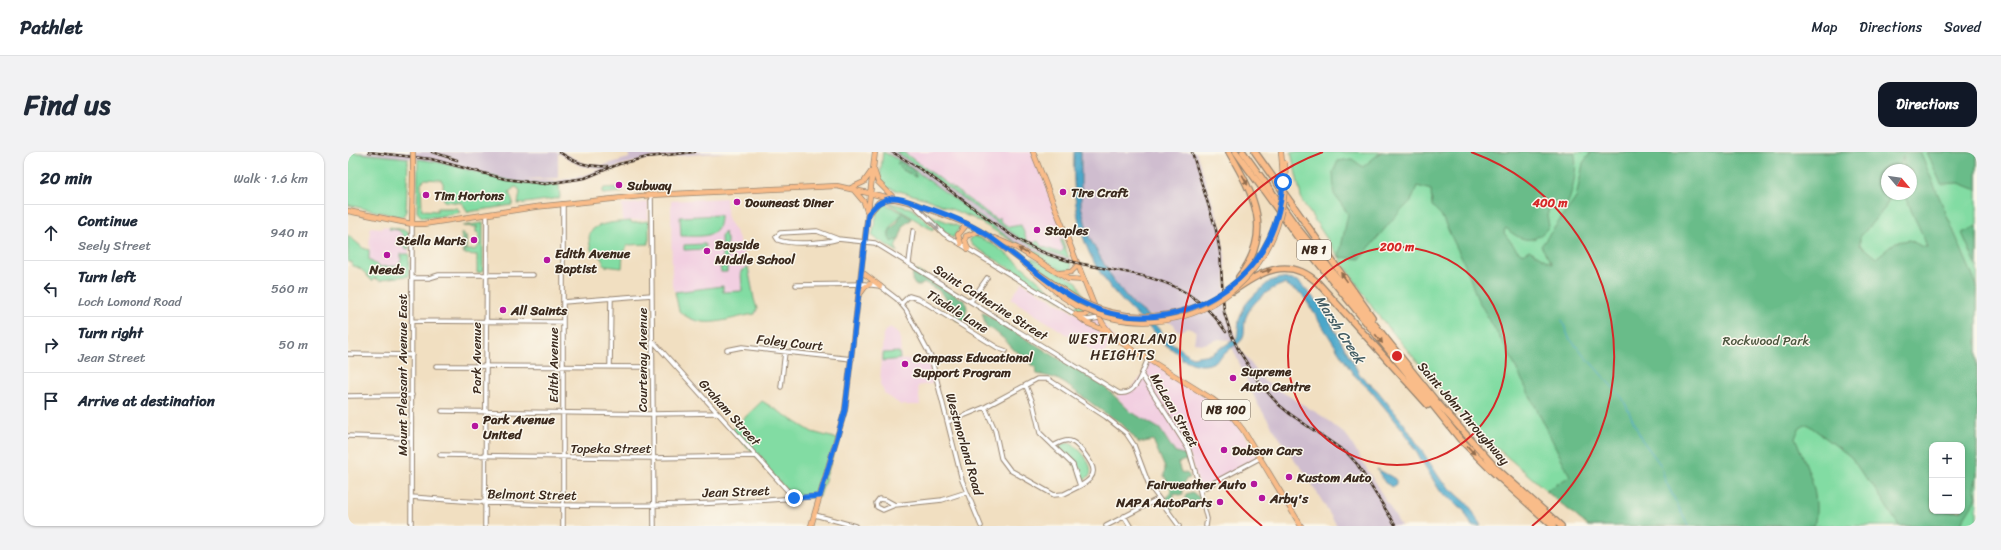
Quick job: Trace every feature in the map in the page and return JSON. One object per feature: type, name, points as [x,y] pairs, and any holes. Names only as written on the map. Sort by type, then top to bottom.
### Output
[{"type":"highway","points":[[1229,152],[1250,189],[1257,211],[1258,226],[1255,246],[1247,265],[1233,288]]},
{"type":"highway","name":"Saint John Throughway","points":[[1236,152],[1300,240],[1460,438],[1493,472],[1553,526]]},
{"type":"highway","name":"Saint John Throughway","points":[[1243,152],[1299,230],[1435,400],[1480,451],[1527,497],[1561,526]]},
{"type":"highway","points":[[1255,152],[1390,344]]},
{"type":"highway","points":[[1233,288],[1255,276],[1278,268],[1298,271],[1318,283],[1429,407],[1460,438]]},
{"type":"main road","points":[[412,224],[413,152]]},
{"type":"main road","points":[[811,526],[844,418],[875,152]]},
{"type":"main road","name":"NB 100","points":[[1033,152],[1099,318],[1110,333],[1228,411],[1243,430],[1301,526]]},
{"type":"main road","points":[[987,235],[1018,258],[1060,295],[1078,303],[1121,315],[1142,317],[1169,315],[1200,306],[1233,288],[1258,259],[1272,234],[1282,198],[1284,163],[1282,152]]},
{"type":"main road","points":[[851,188],[860,185],[866,180],[873,165]]},
{"type":"main road","points":[[873,165],[878,182],[894,198]]},
{"type":"main road","points":[[348,211],[412,224],[440,223],[563,204],[651,195],[786,187],[837,186],[870,192],[913,203],[967,224],[987,235],[1017,248],[1068,278],[1084,280]]},
{"type":"main road","points":[[851,188],[864,202],[868,214]]},
{"type":"main road","points":[[868,214],[879,202],[894,198]]},
{"type":"main road","points":[[961,244],[958,235],[967,224]]},
{"type":"main road","points":[[968,248],[965,240],[966,236],[980,231]]},
{"type":"main road","points":[[1057,271],[1068,274],[1078,265]]},
{"type":"main road","points":[[862,272],[880,286]]},
{"type":"main road","points":[[859,298],[865,287],[870,284]]},
{"type":"main road","points":[[1075,314],[1086,315],[1090,312],[1093,302]]},
{"type":"main road","points":[[1075,314],[1087,323],[1110,333]]},
{"type":"street","name":"Courtenay Avenue","points":[[651,195],[654,526]]},
{"type":"street","points":[[913,203],[939,229],[961,244],[1075,314],[1085,319],[1099,318]]},
{"type":"street","name":"Edith Avenue","points":[[563,204],[563,526]]},
{"type":"street","name":"Park Avenue","points":[[486,526],[485,412],[487,215]]},
{"type":"street","name":"Mount Pleasant Avenue East","points":[[411,526],[412,224]]},
{"type":"street","points":[[813,231],[821,232],[838,239],[831,241],[794,243],[781,241],[776,237],[780,232],[813,231]]},
{"type":"street","points":[[909,263],[913,231]]},
{"type":"street","name":"Saint Catherine Street","points":[[838,239],[875,243],[1119,393],[1128,393],[1142,376]]},
{"type":"street","points":[[412,278],[429,278],[439,275],[533,275]]},
{"type":"street","points":[[971,302],[987,278]]},
{"type":"street","name":"Westmorland Road","points":[[796,285],[870,284],[880,286],[901,304],[908,313],[929,350],[961,477],[981,526]]},
{"type":"street","points":[[563,302],[652,295]]},
{"type":"street","name":"Tisdale Lane","points":[[901,304],[909,296],[919,299],[998,348],[1006,351]]},
{"type":"street","points":[[610,367],[611,298]]},
{"type":"street","points":[[412,321],[486,320],[563,322]]},
{"type":"street","name":"Graham Street","points":[[652,340],[794,498]]},
{"type":"street","name":"Foley Court","points":[[727,350],[742,347],[852,359]]},
{"type":"street","points":[[781,387],[785,352]]},
{"type":"street","points":[[348,354],[412,355]]},
{"type":"street","name":"McLean Street","points":[[1148,359],[1142,376],[1189,450],[1200,490],[1206,526]]},
{"type":"street","points":[[436,366],[652,367]]},
{"type":"street","points":[[948,422],[985,407],[1041,378],[1048,379],[1120,427],[1132,441],[1146,478],[1158,499],[1179,526]]},
{"type":"street","points":[[1026,386],[1034,403],[1040,432],[1073,465],[1080,486]]},
{"type":"street","points":[[348,396],[412,395]]},
{"type":"street","points":[[985,407],[995,430],[1001,458],[1010,470],[1054,495],[1064,494],[1086,482],[1092,475],[1094,469],[1080,448],[1072,441],[1064,441],[1053,446]]},
{"type":"street","points":[[442,411],[652,414],[716,413]]},
{"type":"street","points":[[348,436],[411,438]]},
{"type":"street","name":"Topeka Street","points":[[440,455],[654,458],[757,456]]},
{"type":"street","points":[[1200,490],[1260,458]]},
{"type":"street","points":[[895,505],[882,499],[876,503],[877,507],[884,510],[895,505],[937,501],[967,492]]},
{"type":"street","name":"Jean Street","points":[[653,504],[820,496]]},
{"type":"street","name":"Belmont Street","points":[[411,497],[485,504],[653,504]]},
{"type":"street","points":[[1106,526],[1158,499]]},
{"type":"street","points":[[815,515],[854,526]]},
{"type":"street","points":[[1124,516],[1130,526]]},
{"type":"shaded area","points":[[355,152],[562,152],[585,164],[604,165],[629,158],[629,152],[728,152],[651,158],[622,165],[577,181],[544,185],[514,183],[434,161]],"holes":[[[558,153],[581,166],[602,169],[582,176],[555,181],[523,179],[558,178]]]},
{"type":"shaded area","points":[[886,152],[896,152],[906,158],[1025,242],[1045,251],[1069,258],[1071,263],[1037,252],[1015,242],[909,166]]},
{"type":"shaded area","points":[[903,152],[1033,152],[1067,238],[1060,239],[1064,249],[1060,253],[1027,240],[1021,225],[1012,228],[997,220]]},
{"type":"shaded area","points":[[1081,152],[1196,152],[1220,225],[1225,256],[1225,305],[1235,335],[1234,337],[1239,348],[1264,381],[1322,416],[1347,436],[1401,526],[1337,526],[1304,471],[1293,459],[1257,403],[1229,340],[1219,339],[1204,344],[1194,343],[1196,331],[1187,328],[1181,331],[1176,330],[1174,324],[1146,314],[1130,301],[1112,278],[1089,237],[1081,206]]},
{"type":"shaded area","name":"Bayside Middle School","points":[[726,198],[728,220],[738,236],[750,272],[757,313],[724,320],[700,322],[692,320],[679,311],[676,295],[672,286],[671,201]]},
{"type":"shaded area","points":[[648,202],[648,219],[623,221],[622,205]]},
{"type":"shaded area","name":"Needs","points":[[383,226],[398,230],[403,235],[404,248],[409,249],[409,254],[401,254],[401,261],[397,266],[380,267],[369,260],[370,227],[383,228]]},
{"type":"shaded area","points":[[1022,282],[1085,319],[1099,318],[1114,338],[1102,357],[1011,299]]},
{"type":"shaded area","name":"Compass Educational Support Program","points":[[890,327],[900,334],[901,360],[927,357],[934,383],[918,386],[920,405],[901,405],[885,394],[880,384],[883,334]]},
{"type":"shaded area","points":[[1148,359],[1228,411],[1260,458],[1200,490],[1190,455],[1188,456],[1174,451],[1160,429],[1131,412],[1116,396],[1119,393],[1128,393],[1142,376]]},
{"type":"green space","points":[[348,152],[408,158],[406,211],[404,215],[401,217],[348,205]]},
{"type":"green space","points":[[883,152],[903,162],[1015,242],[1037,252],[1071,263],[1072,269],[1065,271],[1059,269],[975,219],[927,199],[885,187],[880,177]],"holes":[[[901,162],[912,169],[916,177],[903,170],[900,166]]]},
{"type":"green space","points":[[896,152],[903,152],[997,220],[1000,217],[1000,221],[1009,227],[1021,225],[1027,240],[1032,243],[1038,241],[1041,246],[1060,253],[1064,249],[1060,239],[1062,239],[1069,258],[1045,251],[1025,242]]},
{"type":"green space","name":"Rockwood Park","points":[[1291,152],[1977,152],[1977,526],[1588,526],[1470,425],[1374,310],[1302,201]]},
{"type":"green space","name":"Rockwood Park","points":[[1381,152],[1574,152],[1576,164],[1574,182],[1570,198],[1564,209],[1559,203],[1555,202],[1550,205],[1547,216],[1549,226],[1539,236],[1534,238],[1523,239],[1506,228],[1504,233],[1517,250],[1523,254],[1529,250],[1552,264],[1541,246],[1576,198],[1583,163],[1591,152],[1920,152],[1977,286],[1977,476],[1974,488],[1977,497],[1959,526],[1899,526],[1872,484],[1863,475],[1851,457],[1807,424],[1800,428],[1795,437],[1812,480],[1816,503],[1814,526],[1588,526],[1546,491],[1570,476],[1509,354],[1477,298],[1466,267],[1441,215],[1432,206],[1431,190],[1417,186],[1411,201],[1392,220],[1360,259],[1339,257],[1348,214],[1334,194],[1333,172],[1338,161],[1352,159],[1363,167]],"holes":[[[1903,156],[1904,164],[1917,164],[1917,200],[1908,200],[1927,247],[1921,246],[1910,240],[1896,242],[1876,258],[1860,245],[1860,237],[1885,208],[1888,200],[1881,200],[1881,164],[1901,164]]]},
{"type":"green space","points":[[1927,152],[1977,152],[1977,190],[1959,183],[1941,184]]},
{"type":"green space","points":[[418,159],[454,166],[522,183],[559,184],[560,198],[518,204],[520,192],[518,188],[515,187],[509,192],[513,202],[512,205],[468,212],[462,203],[444,201],[443,183],[441,180],[425,179],[421,183],[422,210],[437,211],[437,208],[457,208],[461,212],[437,217],[422,217],[417,212]]},
{"type":"green space","points":[[899,161],[912,169],[916,174],[916,177],[903,170],[897,163]]},
{"type":"green space","points":[[622,187],[622,192],[603,194],[602,192],[604,188]]},
{"type":"green space","points":[[887,202],[913,209],[934,228],[932,230]]},
{"type":"green space","points":[[884,203],[903,213],[892,225],[888,234],[896,241],[899,239],[895,246],[898,252],[872,236],[878,209]]},
{"type":"green space","points":[[903,213],[912,219],[904,225],[899,239],[892,242],[889,238],[889,232],[898,221],[900,215]]},
{"type":"green space","points":[[925,213],[960,227],[953,238]]},
{"type":"green space","points":[[720,215],[717,229],[713,233],[702,236],[681,236],[680,217]]},
{"type":"green space","points":[[631,221],[632,223],[649,221],[649,244],[628,245],[623,253],[622,268],[605,266],[600,256],[591,250],[589,237],[592,230],[608,223]]},
{"type":"green space","points":[[483,223],[483,270],[482,272],[477,273],[477,255],[465,254],[465,236],[467,236],[466,250],[475,250],[479,246],[479,233],[476,232],[476,228],[478,227],[463,226]]},
{"type":"green space","points":[[1977,226],[1977,267],[1962,233]]},
{"type":"green space","points":[[390,227],[408,231],[409,249],[404,248],[403,235],[398,230],[389,229]]},
{"type":"green space","points":[[724,232],[727,239],[727,272],[721,272],[720,267],[723,267],[721,237]]},
{"type":"green space","points":[[461,233],[464,233],[464,253],[463,253]]},
{"type":"green space","points":[[348,235],[363,248],[369,250],[369,260],[380,267],[397,266],[401,261],[401,254],[409,254],[409,276],[389,278],[380,281],[375,278],[372,281],[361,269],[352,266],[352,262],[348,262]]},
{"type":"green space","points":[[974,236],[999,248],[1063,301],[1075,309],[1081,298],[1064,287],[1031,260],[1032,258],[1077,282],[1089,309],[1086,313],[1079,312],[972,245],[969,239]]},
{"type":"green space","points":[[705,244],[705,249],[684,250],[684,245]]},
{"type":"green space","points":[[748,267],[757,309],[755,314],[716,322],[706,322],[697,321],[679,311],[675,292],[723,286],[723,292],[742,291],[741,271]]},
{"type":"green space","points":[[913,270],[916,270],[965,301],[967,308],[964,321],[956,320],[954,307],[938,290],[925,283],[915,285],[912,280]]},
{"type":"green space","points":[[982,312],[1105,387],[1131,412],[1160,429],[1174,451],[1188,456],[1188,464],[1185,460],[1178,463],[1181,472],[1188,474],[1190,478],[1186,479],[1182,488],[1183,494],[1179,495],[1174,493],[1173,510],[1166,502],[1167,497],[1171,492],[1170,485],[1164,476],[1165,468],[1153,440],[1139,443],[1120,422],[1109,416],[1064,383],[1055,378],[1037,374],[1035,367],[1031,365],[1029,359],[1014,350],[992,329],[986,327]]},
{"type":"green space","points":[[899,352],[900,359],[883,361],[883,353]]},
{"type":"green space","points":[[762,401],[812,432],[838,439],[820,496],[794,498],[732,430]]},
{"type":"green space","points":[[1069,443],[1077,448],[1088,461],[1091,471],[1090,475],[1085,480],[1082,479],[1074,463],[1059,448],[1062,444]]},
{"type":"green space","points":[[1192,492],[1200,498],[1195,504],[1193,501],[1187,502],[1185,498],[1186,494]]},
{"type":"water","points":[[1074,152],[1081,152],[1081,206],[1089,237],[1112,278],[1130,301],[1146,314],[1169,341],[1192,357],[1211,354],[1237,338],[1239,320],[1245,305],[1270,281],[1281,278],[1298,281],[1322,307],[1360,375],[1377,390],[1405,425],[1441,480],[1469,505],[1481,526],[1472,526],[1463,509],[1440,491],[1403,430],[1370,390],[1353,374],[1302,294],[1284,284],[1266,293],[1255,302],[1247,314],[1243,338],[1238,344],[1213,363],[1198,365],[1181,359],[1180,355],[1159,340],[1160,337],[1126,305],[1103,278],[1086,245],[1080,228],[1077,210]]},
{"type":"water","points":[[1377,469],[1394,478],[1396,480],[1396,485],[1393,487],[1385,483]]},
{"type":"waterway","points":[[1562,320],[1569,338],[1623,399],[1642,440],[1660,464],[1666,482],[1688,526]]},
{"type":"railway","points":[[369,152],[431,159],[505,179],[545,184],[585,178],[619,164],[648,157],[695,152]]},
{"type":"railway","points":[[432,152],[457,160]]},
{"type":"railway","points":[[559,152],[582,164],[607,166]]},
{"type":"railway","points":[[892,152],[930,176],[991,221],[1027,245],[1066,260],[1140,275],[1164,282],[1186,293],[1207,309],[1226,332]]},
{"type":"railway","points":[[1192,152],[1216,230],[1220,252],[1224,312],[1231,334],[1238,349],[1260,384],[1278,404],[1290,414],[1347,453],[1357,464],[1396,526]]},
{"type":"place","name":"Subway","points":[[619,185]]},
{"type":"place","name":"Tire Craft","points":[[1063,192]]},
{"type":"place","name":"Tim Hortons","points":[[426,195]]},
{"type":"place","name":"Downeast Diner","points":[[737,202]]},
{"type":"place","name":"Staples","points":[[1037,230]]},
{"type":"place","name":"Stella Maris","points":[[474,240]]},
{"type":"place","name":"Bayside Middle School","points":[[707,251]]},
{"type":"place","name":"Needs","points":[[387,255]]},
{"type":"place","name":"Edith Avenue Baptist","points":[[547,260]]},
{"type":"place","name":"All Saints","points":[[503,310]]},
{"type":"place","name":"Compass Educational Support Program","points":[[905,364]]},
{"type":"place","name":"Supreme Auto Centre","points":[[1233,378]]},
{"type":"place","name":"Park Avenue United","points":[[475,426]]},
{"type":"place","name":"Dobson Cars","points":[[1224,450]]},
{"type":"place","name":"Kustom Auto","points":[[1289,477]]},
{"type":"place","name":"Fairweather Auto","points":[[1254,484]]},
{"type":"place","name":"Arby's","points":[[1262,498]]},
{"type":"place","name":"NAPA AutoParts","points":[[1220,502]]},
{"type":"district","name":"WESTMORLAND HEIGHTS","points":[[1123,348]]},
{"type":"route","points":[[794,498],[820,496],[844,418],[848,396],[868,214],[879,202],[894,198],[945,214],[987,235],[1070,295],[1089,306],[1107,312],[1131,317],[1152,317],[1178,313],[1200,306],[1218,296],[1245,274],[1258,259],[1272,234],[1282,198],[1283,182]]},
{"type":"water label","name":"Marsh Creek","points":[[1340,329]]}]
